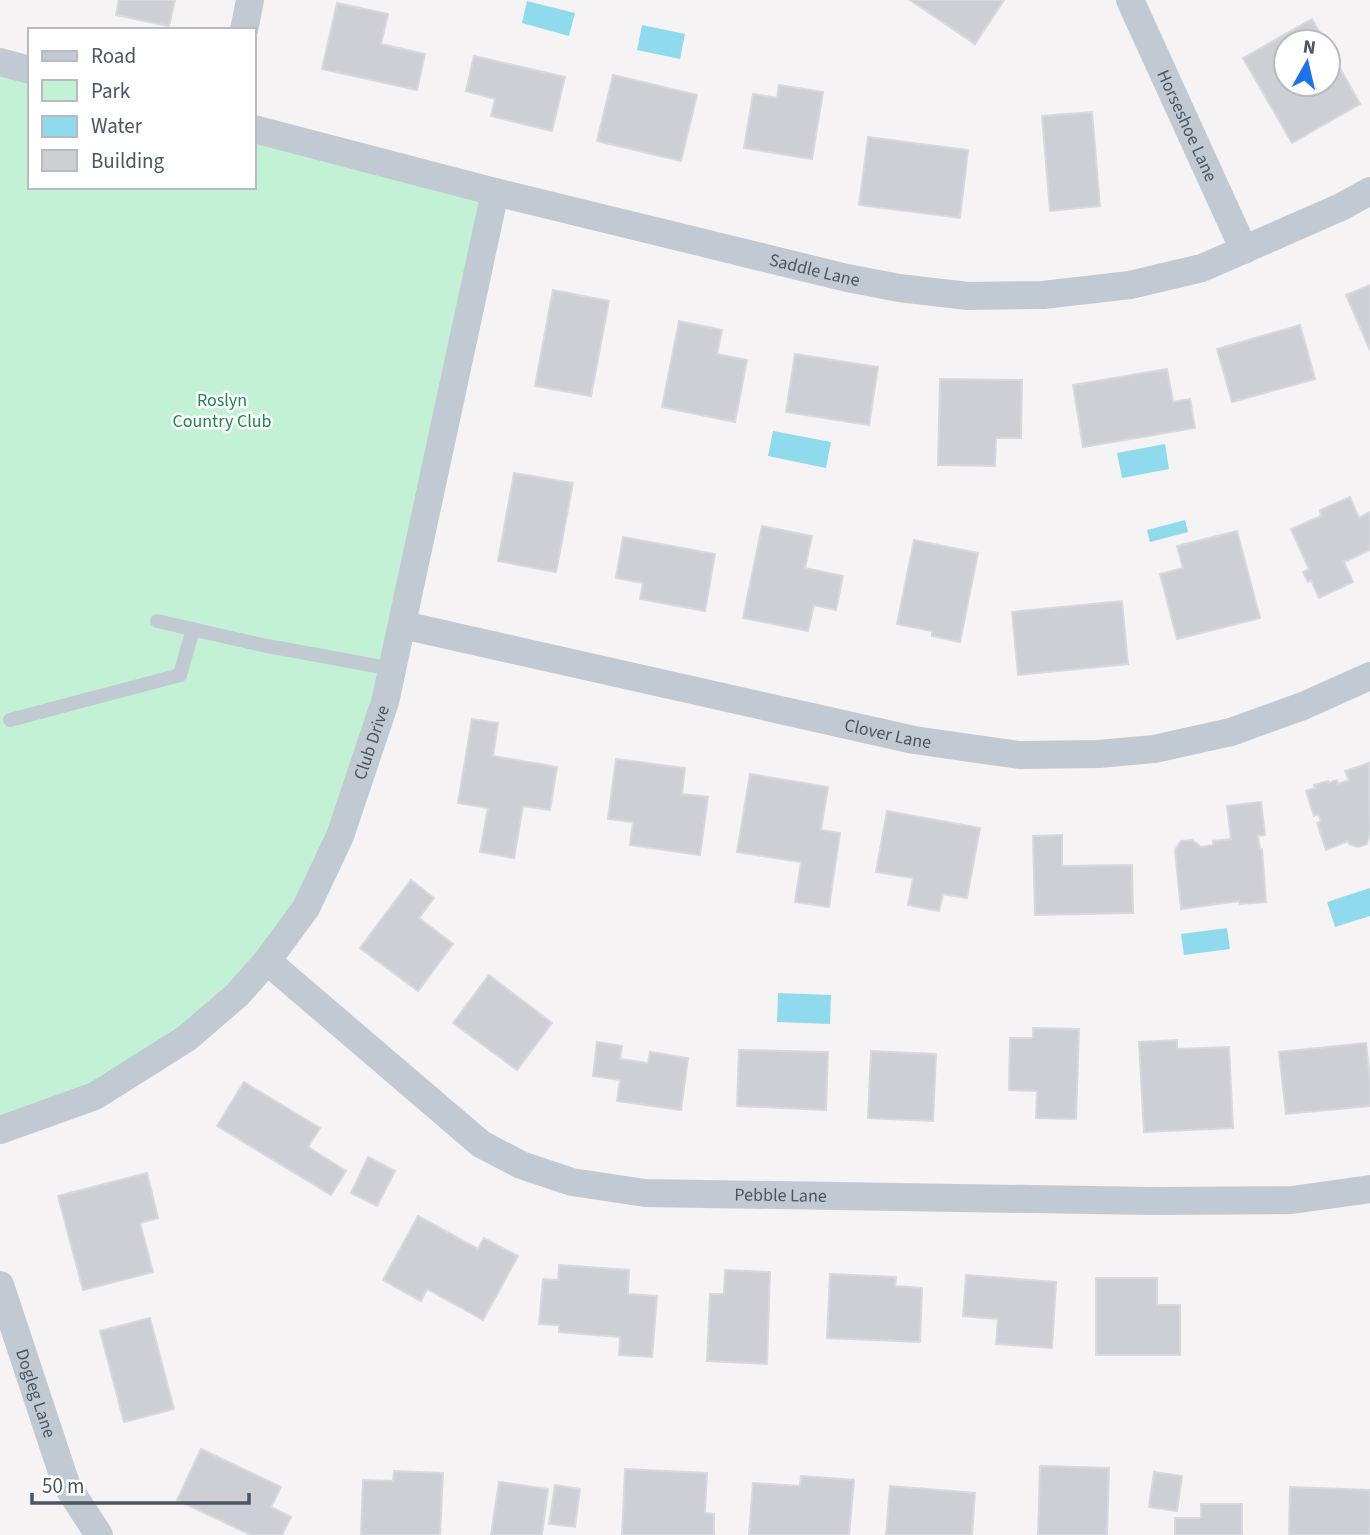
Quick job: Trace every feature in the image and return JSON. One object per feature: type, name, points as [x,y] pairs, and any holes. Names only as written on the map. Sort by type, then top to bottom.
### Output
[{"type":"street","points":[[244,28],[250,0]]},
{"type":"street","name":"Horseshoe Lane","points":[[1130,0],[1244,250]]},
{"type":"street","points":[[0,62],[28,69]]},
{"type":"street","name":"Saddle Lane","points":[[256,130],[495,192],[847,278],[899,288],[968,296],[1043,295],[1130,285],[1202,268],[1341,207],[1370,191]]},
{"type":"street","name":"Club Drive","points":[[0,1130],[95,1096],[187,1038],[237,995],[267,961],[306,908],[340,836],[385,702],[495,192]]},
{"type":"street","name":"Clover Lane","points":[[403,625],[914,740],[1019,755],[1099,754],[1154,749],[1218,735],[1303,706],[1370,676]]},
{"type":"street","name":"Pebble Lane","points":[[267,961],[481,1144],[521,1165],[572,1182],[645,1193],[1152,1201],[1292,1200],[1370,1189]]},
{"type":"street","name":"Dogleg Lane","points":[[0,1285],[66,1484],[99,1535]]},
{"type":"lane","points":[[158,621],[262,645],[393,669]]},
{"type":"lane","points":[[10,720],[180,675],[193,629]]},
{"type":"green space","name":"Roslyn Country Club","points":[[0,63],[28,70],[28,189],[256,189],[256,133],[497,197],[403,625],[306,908],[187,1038],[0,1130]]},
{"type":"water","points":[[527,1],[575,13],[569,36],[522,23]]},
{"type":"water","points":[[642,25],[685,34],[680,59],[637,50]]},
{"type":"water","points":[[773,431],[831,442],[826,468],[768,456]]},
{"type":"water","points":[[1165,444],[1169,469],[1122,478],[1117,453]]},
{"type":"water","points":[[1185,520],[1188,532],[1150,542],[1147,530]]},
{"type":"water","points":[[1370,888],[1370,916],[1335,927],[1327,902]]},
{"type":"water","points":[[1227,928],[1230,949],[1184,955],[1181,934]]},
{"type":"water","points":[[778,993],[831,995],[830,1024],[777,1022]]},
{"type":"building","points":[[119,0],[175,0],[169,26],[116,15]]},
{"type":"building","points":[[910,0],[1004,0],[975,44]]},
{"type":"building","points":[[337,3],[388,14],[381,44],[425,54],[417,90],[322,69]]},
{"type":"building","points":[[1312,19],[1317,28],[1296,28]]},
{"type":"building","points":[[1272,42],[1272,98],[1342,98],[1342,72],[1360,104],[1292,143],[1243,58]]},
{"type":"building","points":[[474,56],[565,77],[552,131],[491,116],[495,99],[466,91]]},
{"type":"building","points":[[613,75],[697,95],[681,161],[597,141]]},
{"type":"building","points":[[779,85],[823,92],[812,159],[744,148],[753,94],[777,98]]},
{"type":"building","points":[[1092,112],[1100,206],[1050,211],[1042,116]]},
{"type":"building","points":[[868,137],[968,150],[960,218],[859,205]]},
{"type":"building","points":[[1370,285],[1370,350],[1346,295]]},
{"type":"building","points":[[553,290],[609,301],[591,396],[535,386]]},
{"type":"building","points":[[679,321],[722,330],[717,354],[747,360],[735,422],[662,407]]},
{"type":"building","points":[[1300,325],[1315,379],[1232,402],[1217,349]]},
{"type":"building","points":[[795,354],[878,367],[869,425],[786,412]]},
{"type":"building","points":[[1167,369],[1173,402],[1190,399],[1195,428],[1083,447],[1073,385]]},
{"type":"building","points":[[940,379],[1022,380],[1021,438],[996,438],[995,466],[938,465]]},
{"type":"building","points":[[514,473],[573,483],[556,572],[498,561]]},
{"type":"building","points":[[1350,497],[1359,518],[1370,512],[1370,550],[1344,562],[1353,582],[1319,598],[1311,580],[1308,582],[1303,572],[1309,569],[1291,529],[1321,516],[1320,510]]},
{"type":"building","points":[[762,526],[812,536],[805,568],[843,576],[836,610],[814,605],[808,631],[743,618]]},
{"type":"building","points":[[1237,531],[1260,618],[1177,639],[1160,574],[1183,568],[1177,546]]},
{"type":"building","points":[[623,537],[715,554],[705,611],[640,599],[643,583],[616,578]]},
{"type":"building","points":[[914,540],[978,553],[960,642],[932,636],[932,631],[897,624]]},
{"type":"building","points":[[1122,601],[1128,664],[1018,675],[1012,612]]},
{"type":"building","points":[[472,719],[498,723],[493,756],[557,767],[550,810],[523,806],[514,858],[480,852],[488,808],[458,803]]},
{"type":"building","points":[[616,759],[685,768],[682,794],[708,797],[700,855],[630,845],[633,822],[608,819]]},
{"type":"building","points":[[1369,763],[1370,834],[1367,844],[1358,847],[1348,841],[1326,850],[1317,823],[1321,821],[1318,814],[1314,816],[1306,791],[1315,788],[1314,785],[1328,781],[1337,780],[1338,784],[1349,780],[1345,771]]},
{"type":"building","points":[[750,774],[828,787],[821,830],[840,833],[829,907],[795,902],[801,862],[737,852]]},
{"type":"building","points":[[1261,802],[1265,835],[1258,836],[1262,849],[1266,902],[1240,904],[1239,901],[1181,909],[1175,850],[1181,841],[1192,840],[1201,847],[1213,845],[1213,841],[1231,839],[1227,806]]},
{"type":"building","points":[[887,811],[980,828],[967,898],[943,894],[939,911],[908,905],[913,878],[876,872]]},
{"type":"building","points":[[1062,835],[1062,866],[1132,865],[1133,913],[1035,915],[1033,836]]},
{"type":"building","points":[[411,880],[434,898],[419,918],[453,944],[418,991],[360,948]]},
{"type":"building","points":[[489,975],[552,1023],[517,1070],[453,1023]]},
{"type":"building","points":[[1033,1028],[1079,1029],[1076,1119],[1036,1118],[1037,1091],[1009,1090],[1010,1038],[1033,1038]]},
{"type":"building","points":[[1177,1040],[1177,1049],[1229,1047],[1233,1128],[1144,1132],[1139,1042]]},
{"type":"building","points":[[597,1042],[622,1046],[620,1059],[648,1063],[650,1052],[688,1058],[681,1110],[617,1101],[620,1080],[593,1076]]},
{"type":"building","points":[[1366,1043],[1370,1106],[1286,1114],[1279,1052]]},
{"type":"building","points":[[739,1050],[828,1052],[826,1110],[737,1106]]},
{"type":"building","points":[[871,1051],[936,1054],[933,1121],[868,1118]]},
{"type":"building","points":[[244,1082],[320,1128],[308,1147],[346,1171],[331,1195],[217,1126]]},
{"type":"building","points":[[368,1157],[395,1171],[377,1206],[351,1193]]},
{"type":"building","points":[[147,1173],[158,1218],[140,1223],[153,1272],[83,1290],[58,1196]]},
{"type":"building","points":[[418,1216],[478,1249],[484,1238],[518,1256],[483,1320],[427,1289],[421,1301],[383,1280]]},
{"type":"building","points":[[559,1265],[629,1270],[628,1294],[657,1296],[652,1357],[619,1355],[620,1337],[559,1332],[559,1325],[539,1324],[543,1279],[558,1280]]},
{"type":"building","points":[[725,1270],[770,1272],[767,1364],[707,1361],[710,1294],[724,1294]]},
{"type":"building","points":[[830,1274],[896,1277],[895,1286],[922,1288],[920,1342],[827,1338]]},
{"type":"building","points":[[966,1275],[1056,1282],[1052,1348],[996,1344],[998,1319],[963,1316]]},
{"type":"building","points":[[1096,1278],[1157,1278],[1157,1305],[1180,1305],[1180,1355],[1096,1355]]},
{"type":"building","points":[[150,1318],[174,1409],[124,1422],[100,1331]]},
{"type":"building","points":[[201,1449],[281,1487],[271,1507],[291,1517],[282,1535],[251,1535],[177,1500]]},
{"type":"building","points":[[1040,1466],[1109,1468],[1107,1535],[1038,1535]]},
{"type":"building","points":[[625,1469],[707,1473],[705,1513],[714,1514],[714,1535],[622,1535]]},
{"type":"building","points":[[394,1471],[443,1473],[440,1535],[361,1535],[363,1480],[393,1481]]},
{"type":"building","points":[[1154,1472],[1182,1476],[1177,1511],[1149,1507]]},
{"type":"building","points":[[801,1476],[854,1480],[849,1535],[749,1535],[753,1483],[800,1486]]},
{"type":"building","points":[[499,1482],[548,1489],[542,1535],[491,1535]]},
{"type":"building","points":[[555,1485],[580,1489],[575,1527],[549,1524]]},
{"type":"building","points":[[890,1486],[975,1493],[972,1535],[886,1535]]},
{"type":"building","points":[[1290,1487],[1370,1490],[1370,1535],[1289,1535]]},
{"type":"building","points":[[1201,1504],[1242,1504],[1242,1535],[1175,1535],[1175,1518],[1201,1518]]}]
